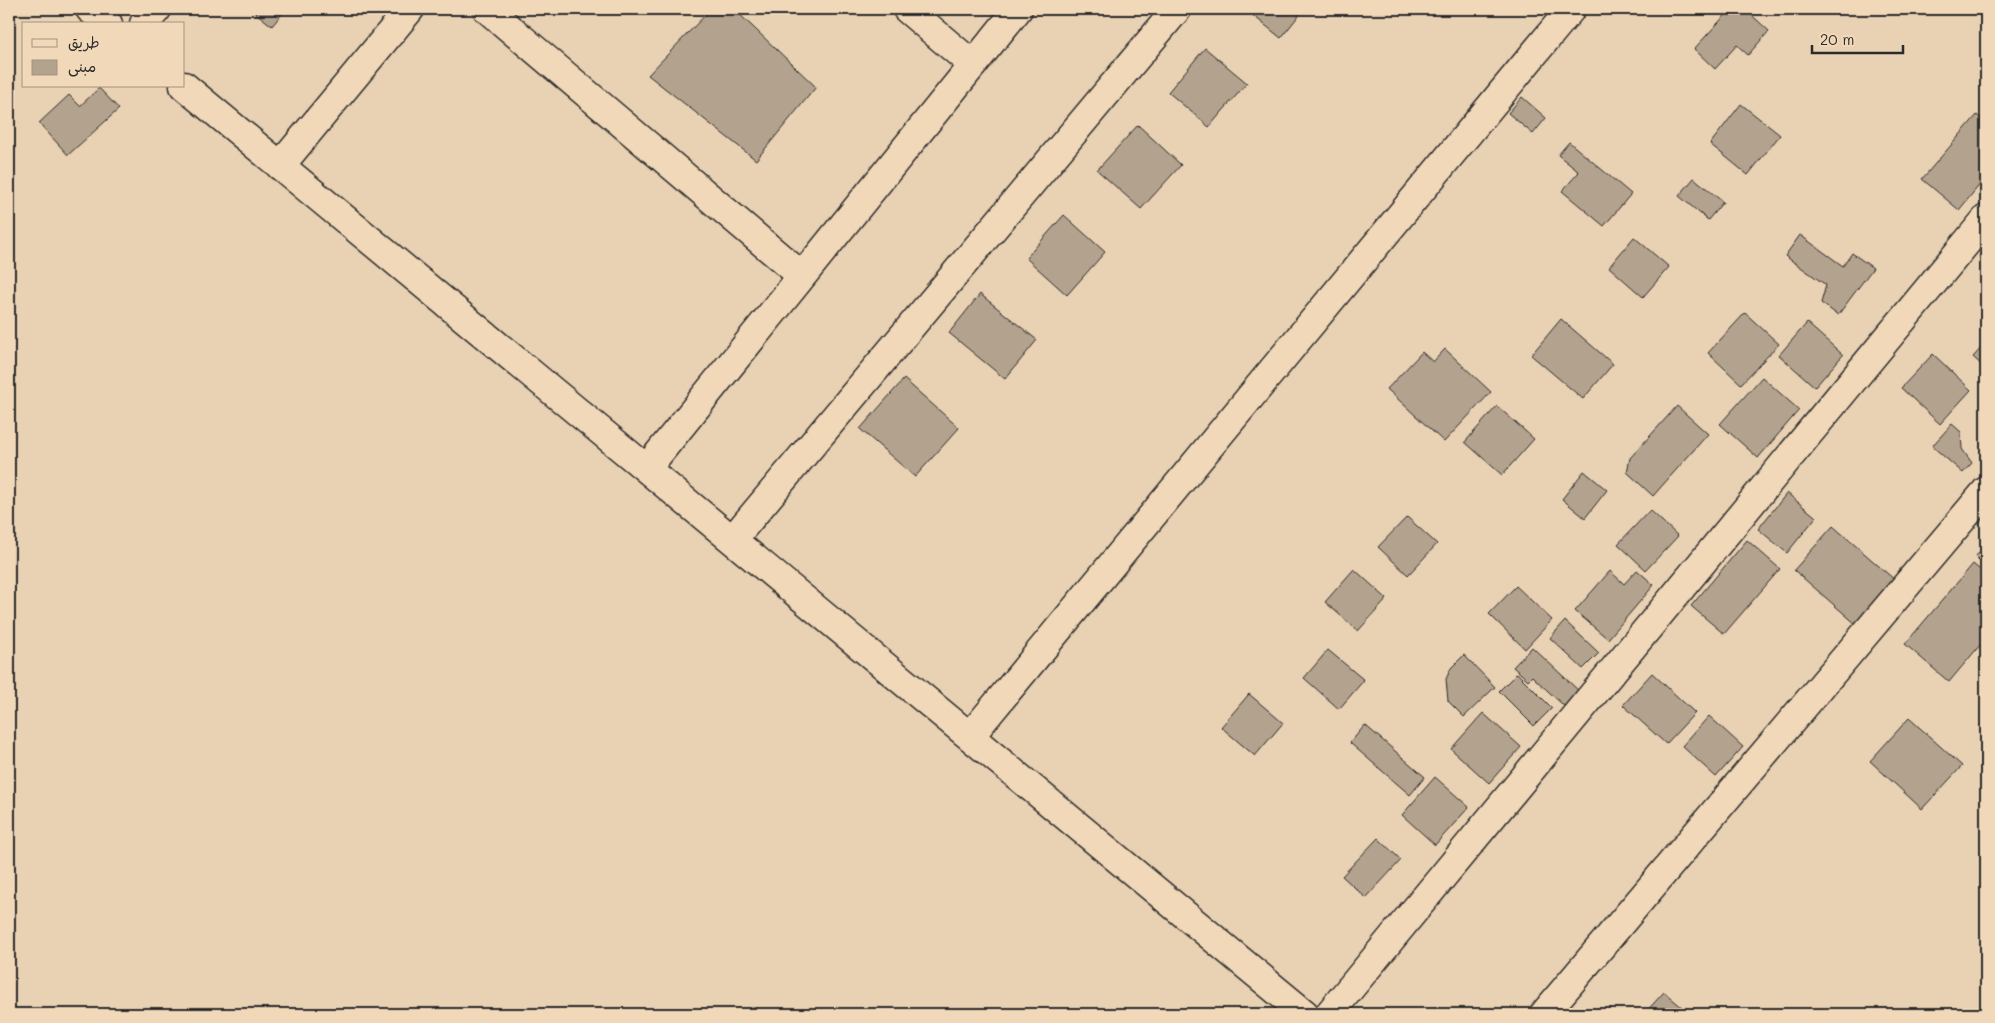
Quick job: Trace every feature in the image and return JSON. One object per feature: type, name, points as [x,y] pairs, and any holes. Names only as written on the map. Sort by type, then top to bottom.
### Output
[{"type":"street","points":[[90,9],[106,22]]},
{"type":"street","points":[[146,22],[156,9]]},
{"type":"street","points":[[280,166],[410,9]]},
{"type":"street","points":[[487,9],[802,276]]},
{"type":"street","points":[[907,9],[973,64]]},
{"type":"street","points":[[647,468],[1018,9]]},
{"type":"street","points":[[733,539],[1177,9]]},
{"type":"street","points":[[971,735],[1571,9]]},
{"type":"street","points":[[185,87],[971,735],[1305,1014]]},
{"type":"street","points":[[1329,1014],[1986,219]]},
{"type":"street","points":[[1544,1014],[1986,491]]},
{"type":"building","points":[[251,9],[286,9],[272,26]]},
{"type":"building","points":[[711,9],[734,9],[816,87],[756,160],[648,75]]},
{"type":"building","points":[[1245,9],[1304,9],[1281,38]]},
{"type":"building","points":[[1731,9],[1745,9],[1769,31],[1748,55],[1737,45],[1715,69],[1694,49]]},
{"type":"building","points":[[1205,48],[1247,83],[1209,127],[1168,92]]},
{"type":"building","points":[[99,88],[119,109],[68,155],[39,123],[69,95],[80,106]]},
{"type":"building","points":[[1522,97],[1546,118],[1533,134],[1508,113]]},
{"type":"building","points":[[1741,104],[1780,135],[1748,175],[1710,144]]},
{"type":"building","points":[[1977,115],[1986,123],[1986,177],[1959,210],[1922,179]]},
{"type":"building","points":[[1138,125],[1181,165],[1141,209],[1097,170]]},
{"type":"building","points":[[1569,142],[1631,194],[1604,226],[1562,191],[1579,172],[1558,155]]},
{"type":"building","points":[[1694,178],[1723,202],[1708,220],[1679,196]]},
{"type":"building","points":[[1064,215],[1105,252],[1067,295],[1026,258]]},
{"type":"building","points":[[1800,235],[1843,266],[1852,253],[1873,268],[1838,315],[1821,303],[1826,285],[1785,256]]},
{"type":"building","points":[[1634,237],[1669,267],[1643,297],[1609,267]]},
{"type":"building","points":[[1986,248],[1986,264],[1979,257]]},
{"type":"building","points":[[980,294],[1037,340],[1005,379],[949,333]]},
{"type":"building","points":[[1745,313],[1779,344],[1741,384],[1708,353]]},
{"type":"building","points":[[1561,319],[1613,364],[1583,399],[1531,355]]},
{"type":"building","points":[[1807,323],[1843,355],[1815,387],[1779,355]]},
{"type":"building","points":[[1986,343],[1986,369],[1973,357]]},
{"type":"building","points":[[1445,349],[1491,392],[1444,442],[1387,389],[1422,352],[1433,362]]},
{"type":"building","points":[[1933,354],[1971,390],[1940,424],[1901,388]]},
{"type":"building","points":[[1762,377],[1799,410],[1758,458],[1720,424]]},
{"type":"building","points":[[904,379],[959,428],[915,477],[860,429]]},
{"type":"building","points":[[1497,406],[1534,439],[1502,475],[1465,442]]},
{"type":"building","points":[[1677,406],[1708,434],[1653,496],[1627,472],[1630,458]]},
{"type":"building","points":[[1952,424],[1961,432],[1962,449],[1972,463],[1963,473],[1932,446]]},
{"type":"building","points":[[1584,471],[1607,490],[1585,518],[1562,499]]},
{"type":"building","points":[[1787,493],[1816,517],[1787,553],[1758,529]]},
{"type":"building","points":[[1650,510],[1678,536],[1646,570],[1618,544]]},
{"type":"building","points":[[1407,517],[1437,544],[1408,575],[1378,547]]},
{"type":"building","points":[[1833,526],[1896,581],[1857,625],[1794,570]]},
{"type":"building","points":[[1747,540],[1780,569],[1724,634],[1691,606]]},
{"type":"building","points":[[1986,545],[1986,568],[1975,557]]},
{"type":"building","points":[[1973,564],[1986,575],[1986,638],[1949,682],[1905,644]]},
{"type":"building","points":[[1354,569],[1387,599],[1358,631],[1325,602]]},
{"type":"building","points":[[1637,570],[1654,585],[1608,639],[1575,611],[1610,571],[1624,584]]},
{"type":"building","points":[[1516,586],[1552,620],[1525,649],[1489,614]]},
{"type":"building","points":[[1565,621],[1599,653],[1583,669],[1550,638]]},
{"type":"building","points":[[1532,647],[1579,691],[1564,706],[1532,676],[1528,680],[1513,667]]},
{"type":"building","points":[[1328,650],[1364,680],[1339,709],[1304,678]]},
{"type":"building","points":[[1464,655],[1495,687],[1464,717],[1448,701],[1446,679],[1451,668]]},
{"type":"building","points":[[1517,673],[1552,708],[1534,726],[1499,691]]},
{"type":"building","points":[[1652,673],[1695,713],[1666,744],[1623,705]]},
{"type":"building","points":[[1249,694],[1283,723],[1255,756],[1221,727]]},
{"type":"building","points":[[1483,713],[1521,747],[1489,783],[1451,749]]},
{"type":"building","points":[[1709,716],[1743,747],[1716,777],[1682,746]]},
{"type":"building","points":[[1909,718],[1962,766],[1922,809],[1870,761]]},
{"type":"building","points":[[1365,725],[1425,777],[1410,795],[1350,743]]},
{"type":"building","points":[[1435,777],[1469,807],[1435,845],[1402,815]]},
{"type":"building","points":[[1378,838],[1401,860],[1366,898],[1342,876]]},
{"type":"building","points":[[1664,992],[1690,1014],[1644,1014]]}]
